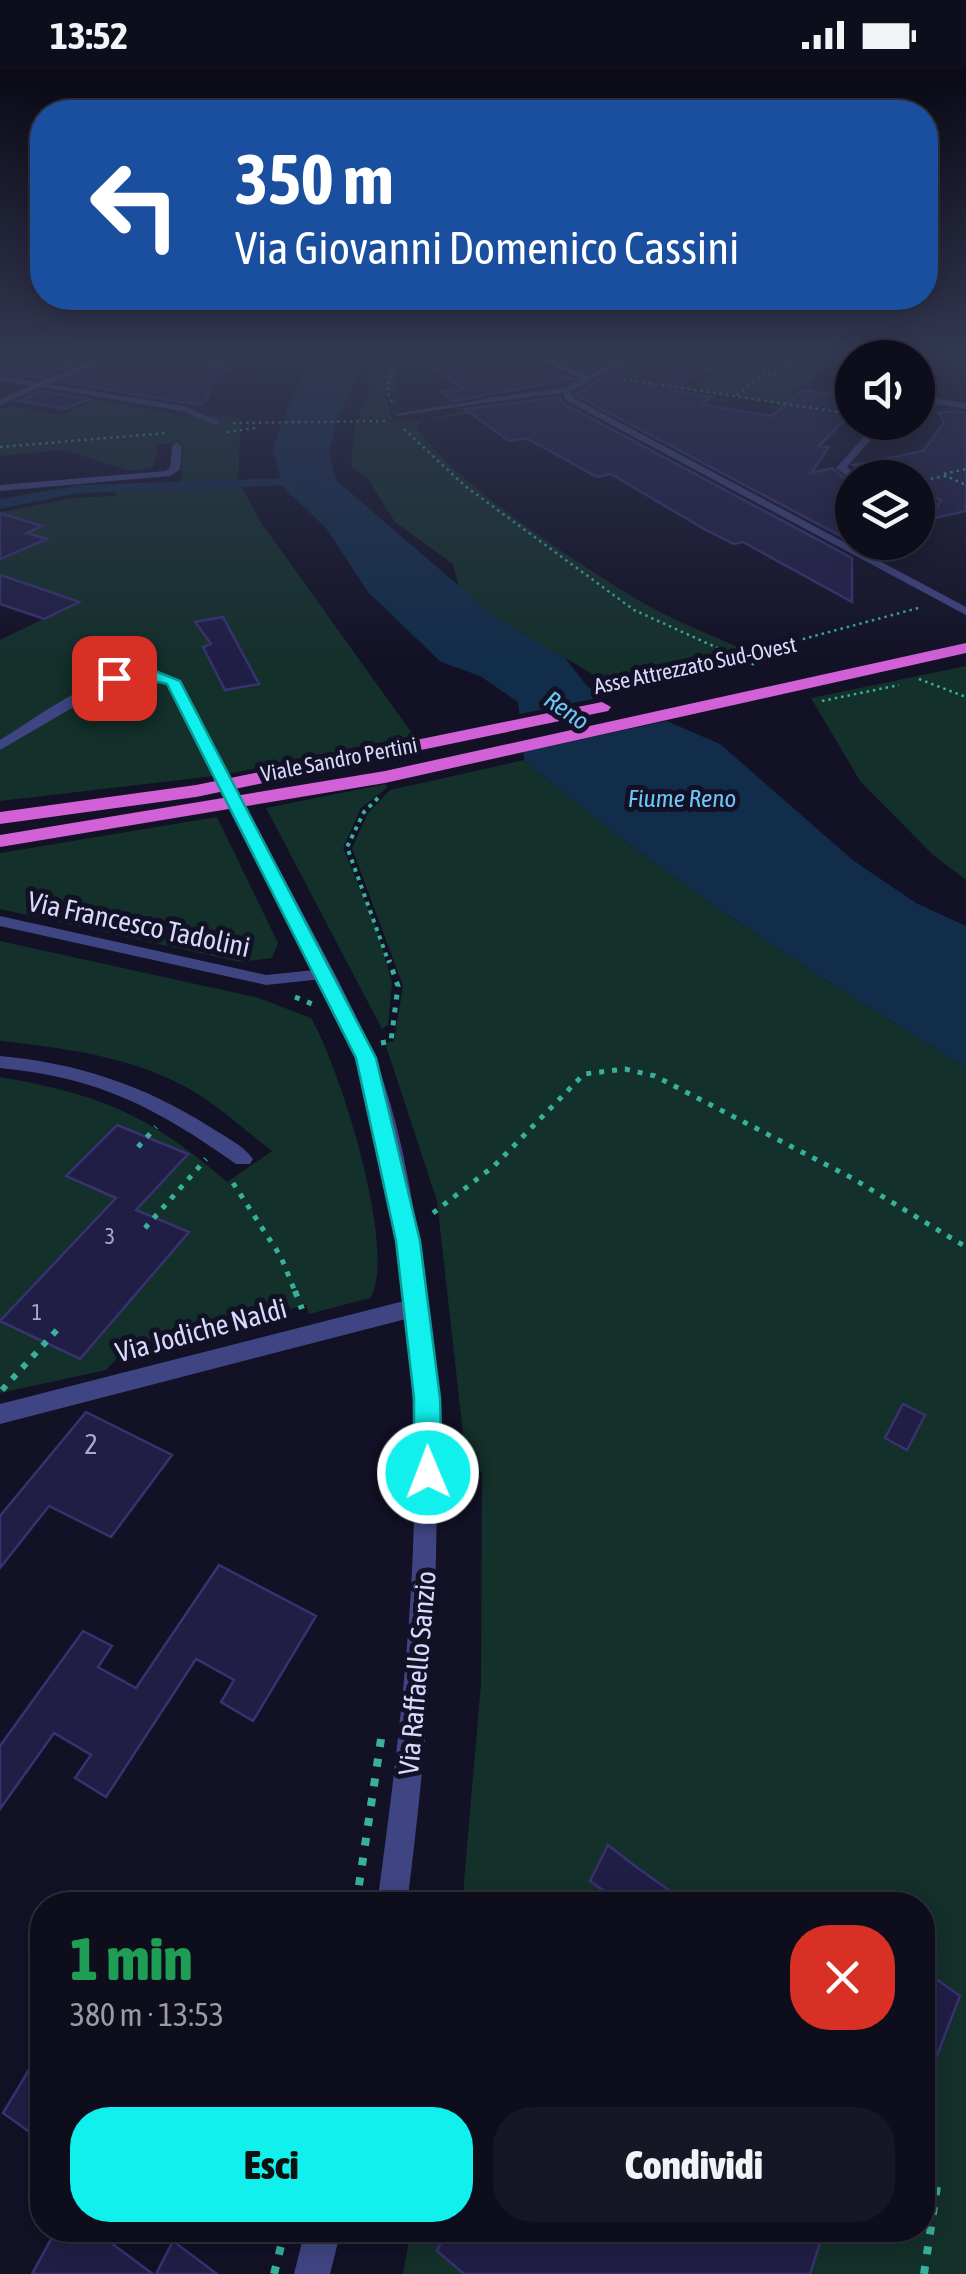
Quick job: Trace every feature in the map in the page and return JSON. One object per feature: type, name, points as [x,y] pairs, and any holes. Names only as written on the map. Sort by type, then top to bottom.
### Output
[{"type":"highway","name":"Asse Attrezzato Sud-Ovest","points":[[722,682],[966,632]]},
{"type":"highway","name":"Asse Attrezzato Sud-Ovest","points":[[434,744],[966,648]]},
{"type":"highway","name":"Asse Attrezzato Sud-Ovest","points":[[450,763],[608,712]]},
{"type":"highway","name":"Viale Sandro Pertini","points":[[0,841],[66,822],[434,744]]},
{"type":"highway","name":"Viale Sandro Pertini","points":[[0,817],[33,814],[66,822],[336,786],[450,763]]},
{"type":"street","points":[[0,488],[167,474],[175,469],[176,457]]},
{"type":"street","points":[[677,457],[966,612]]},
{"type":"street","name":"Via Raffaello Sanzio","points":[[0,746],[105,681],[148,673],[168,677],[179,690],[360,1044],[376,1091],[403,1208],[427,1398],[428,1510],[412,1753],[394,1892]]},
{"type":"street","name":"Via Francesco Tadolini","points":[[0,921],[266,980],[326,974]]},
{"type":"street","points":[[0,1062],[98,1077],[138,1092],[188,1119],[243,1158]]},
{"type":"street","name":"Via Jodiche Naldi","points":[[0,1414],[418,1307]]},
{"type":"street","points":[[312,2274],[320,2242]]},
{"type":"path","points":[[433,457],[465,486],[602,587],[668,627],[755,664]]},
{"type":"path","points":[[946,476],[943,474],[966,469]]},
{"type":"path","points":[[935,478],[946,476],[966,485]]},
{"type":"path","points":[[740,656],[944,601]]},
{"type":"path","points":[[919,680],[966,698]]},
{"type":"path","points":[[381,1043],[391,1041],[398,986],[348,847],[364,812],[387,788]]},
{"type":"path","points":[[432,1213],[465,1192],[522,1142],[584,1074],[626,1069],[655,1076],[852,1178],[966,1247]]},
{"type":"path","points":[[138,1147],[160,1123]]},
{"type":"path","points":[[145,1228],[206,1158]]},
{"type":"path","points":[[233,1182],[274,1243],[302,1309]]},
{"type":"path","points":[[0,1392],[57,1330]]},
{"type":"path","points":[[935,2200],[937,2186]]},
{"type":"path","points":[[274,2274],[282,2242]]},
{"type":"path","points":[[924,2274],[929,2242]]},
{"type":"green space","points":[[85,457],[156,457],[153,468],[129,471]]},
{"type":"green space","points":[[182,457],[239,457],[238,481],[262,524],[414,736],[223,775],[0,801],[0,640],[78,602],[0,575],[0,559],[46,539],[27,533],[40,526],[0,512],[73,498],[115,496],[118,487],[181,484]]},
{"type":"green space","points":[[352,457],[442,457],[487,497],[620,589],[691,627],[770,661],[623,692],[495,617],[459,587],[453,564],[395,522],[368,479],[351,466]]},
{"type":"green space","points":[[966,666],[966,880],[933,855],[860,781],[811,698]]},
{"type":"green space","points":[[524,760],[684,884],[852,997],[966,1067],[966,2274],[403,2274],[409,2242],[935,2242],[935,1892],[463,1892],[481,1684],[482,1473],[466,1460],[437,1201],[385,1043],[394,1041],[403,986],[352,848],[368,813],[390,790]]},
{"type":"green space","points":[[386,784],[387,788],[361,808],[343,848],[377,929],[392,983],[388,1025],[382,1029],[266,808]]},
{"type":"green space","points":[[217,817],[278,943],[272,958],[240,962],[0,909],[0,853]]},
{"type":"green space","points":[[0,941],[259,998],[311,1018],[336,1075],[362,1159],[377,1242],[377,1275],[370,1298],[309,1314],[306,1305],[124,1351],[106,1370],[0,1393],[0,1077],[67,1091],[122,1111],[173,1140],[227,1182],[272,1151],[208,1101],[164,1076],[95,1055],[0,1041]]},
{"type":"water","name":"Fiume Reno","points":[[275,457],[330,457],[337,481],[495,617],[565,658],[588,687],[720,744],[854,861],[916,903],[966,926],[966,1067],[852,997],[684,884],[524,760],[518,702],[480,676],[441,662],[368,592],[326,528],[282,486]]},
{"type":"pier","points":[[616,694],[676,719],[518,753],[511,716]]},
{"type":"building","points":[[560,457],[663,457],[835,549],[835,560],[852,560],[852,602],[743,542],[734,544],[704,529],[611,474],[597,477]]},
{"type":"building","points":[[692,457],[822,457],[811,473],[832,468],[835,533]]},
{"type":"building","points":[[966,457],[966,511],[935,518],[941,500],[935,497],[935,460],[879,460]]},
{"type":"building","points":[[0,513],[42,526],[27,533],[47,539],[0,559]]},
{"type":"building","points":[[0,575],[79,602],[44,619],[0,604]]},
{"type":"building","points":[[223,617],[259,684],[225,690],[203,647],[211,644],[195,622]]},
{"type":"building","points":[[117,1125],[188,1154],[136,1210],[189,1232],[80,1359],[0,1321],[116,1198],[66,1176]]},
{"type":"building","points":[[903,1404],[925,1415],[907,1450],[885,1438]]},
{"type":"building","points":[[86,1412],[172,1455],[111,1537],[49,1506],[0,1568],[0,1516]]},
{"type":"building","points":[[219,1565],[316,1616],[253,1721],[221,1702],[234,1680],[196,1659],[106,1797],[75,1778],[91,1755],[54,1733],[0,1809],[0,1746],[83,1631],[112,1646],[98,1667],[136,1688]]},
{"type":"building","points":[[608,1845],[672,1892],[606,1892],[590,1881]]},
{"type":"building","points":[[935,1978],[960,1996],[935,2061]]},
{"type":"building","points":[[30,2068],[30,2132],[3,2113]]},
{"type":"building","points":[[49,2242],[110,2242],[153,2274],[32,2274]]},
{"type":"building","points":[[174,2242],[217,2274],[156,2274]]},
{"type":"building","points":[[441,2242],[820,2242],[810,2274],[464,2274],[437,2251]]},
{"type":"waterway","points":[[0,504],[80,489],[316,481]]},
{"type":"route","points":[[114,678],[135,673],[161,674],[179,690],[366,1058],[403,1208],[418,1307],[427,1398],[428,1473]]},
{"type":"water label","name":"Reno","points":[[567,710]]}]
